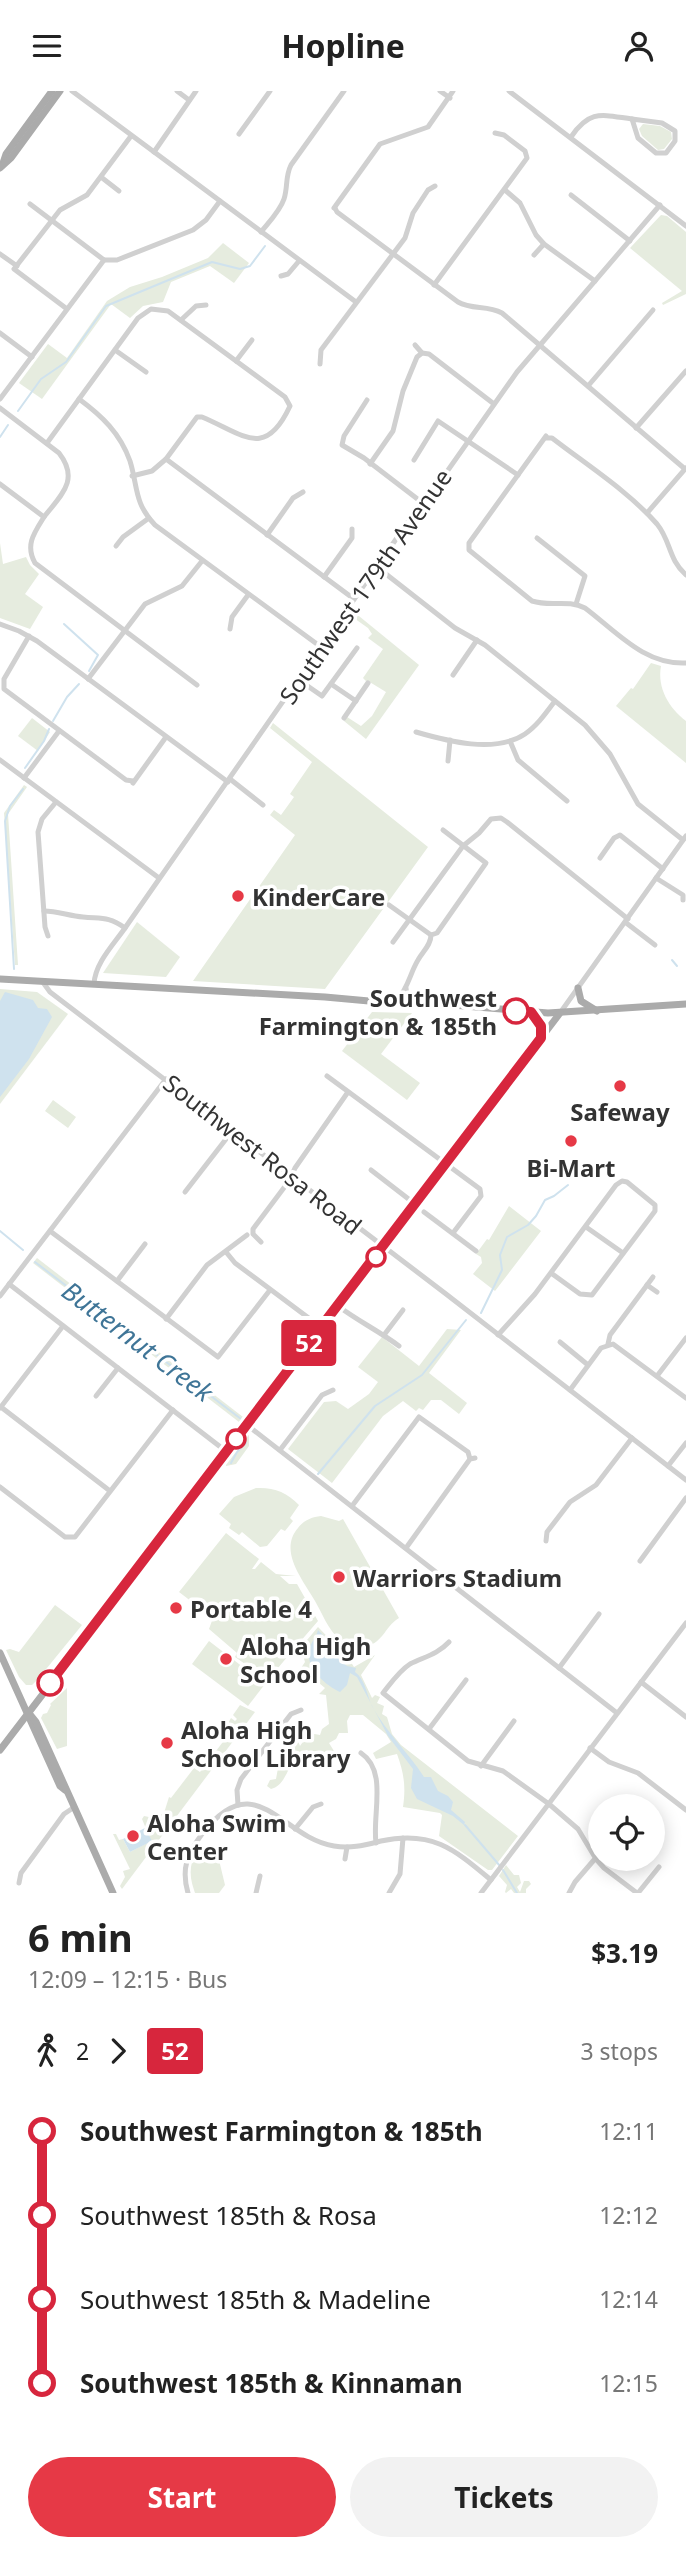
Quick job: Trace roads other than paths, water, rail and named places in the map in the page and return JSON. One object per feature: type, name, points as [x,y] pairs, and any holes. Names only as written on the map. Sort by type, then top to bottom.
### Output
[{"type":"main road","points":[[1,164],[52,91]]},
{"type":"main road","points":[[1,164],[11,158],[60,91]]},
{"type":"main road","points":[[0,979],[94,981],[531,1012],[560,1013],[686,1004]]},
{"type":"main road","points":[[578,988],[581,1001],[597,1011]]},
{"type":"main road","points":[[531,1012],[541,1026],[541,1038]]},
{"type":"main road","points":[[0,1750],[560,1013]]},
{"type":"main road","points":[[0,1653],[6,1675],[28,1712],[60,1786],[66,1790],[113,1893]]},
{"type":"street","points":[[72,91],[356,302]]},
{"type":"street","points":[[177,91],[189,100]]},
{"type":"street","points":[[154,152],[196,91]]},
{"type":"street","points":[[239,134],[270,91]]},
{"type":"street","points":[[261,232],[283,203],[287,173],[291,165],[344,91]]},
{"type":"street","points":[[440,91],[450,98]]},
{"type":"street","points":[[453,91],[428,127],[380,144],[335,208],[458,302],[473,310],[489,307],[499,311],[686,468],[647,513]]},
{"type":"street","points":[[509,91],[686,226]]},
{"type":"street","points":[[571,137],[580,124],[594,116],[632,119],[667,125],[675,131],[675,141],[666,153],[656,153],[638,138],[632,119]]},
{"type":"street","points":[[434,285],[525,162],[527,155],[504,135],[495,133]]},
{"type":"street","points":[[15,268],[60,210],[87,194],[131,136]]},
{"type":"street","points":[[101,177],[119,191]]},
{"type":"street","points":[[320,364],[321,350],[405,237],[413,213],[428,190],[435,186]]},
{"type":"street","points":[[505,190],[520,203],[536,235],[544,244],[595,281]]},
{"type":"street","points":[[571,195],[631,240]]},
{"type":"street","points":[[30,204],[104,260],[127,258],[193,230],[206,220],[220,201]]},
{"type":"street","name":"Southwest 179th Avenue","points":[[94,981],[101,963],[159,878],[408,522],[424,504],[494,404],[660,205]]},
{"type":"street","points":[[534,255],[544,244]]},
{"type":"street","points":[[0,254],[67,309]]},
{"type":"street","points":[[0,399],[104,260]]},
{"type":"street","points":[[281,276],[288,274],[299,261]]},
{"type":"street","points":[[181,320],[196,306],[206,305]]},
{"type":"street","points":[[47,443],[144,312],[151,309],[168,311],[289,403],[289,409],[273,433],[256,440],[197,417],[166,459],[152,471],[132,477]]},
{"type":"street","points":[[588,386],[653,310]]},
{"type":"street","points":[[0,333],[32,356]]},
{"type":"street","points":[[236,361],[252,340]]},
{"type":"street","points":[[415,345],[422,353],[429,354],[494,404]]},
{"type":"street","points":[[115,350],[146,372]]},
{"type":"street","points":[[370,464],[393,431],[403,391],[417,357],[422,353]]},
{"type":"street","points":[[636,428],[686,371]]},
{"type":"street","points":[[79,399],[113,427],[129,458],[139,503],[149,519],[321,647]]},
{"type":"street","points":[[367,400],[341,441],[342,445],[424,504]]},
{"type":"street","points":[[0,408],[47,443],[66,461],[69,480],[31,539],[33,560],[197,685]]},
{"type":"street","points":[[414,460],[439,421],[518,475]]},
{"type":"street","points":[[686,575],[671,558],[662,531],[647,513],[552,438],[546,437],[468,549],[532,601],[544,604],[576,604],[585,608],[644,654],[663,661],[686,663]]},
{"type":"street","points":[[166,459],[354,599]]},
{"type":"street","points":[[0,484],[44,517]]},
{"type":"street","points":[[267,535],[293,498],[303,492]]},
{"type":"street","points":[[116,546],[123,537],[149,519]]},
{"type":"street","points":[[324,577],[352,538],[352,529]]},
{"type":"street","points":[[537,538],[585,576],[576,604]]},
{"type":"street","points":[[88,679],[148,602],[183,586],[202,561]]},
{"type":"street","points":[[377,567],[455,628],[477,640],[599,739],[638,804],[684,838],[560,1013]]},
{"type":"street","points":[[230,629],[232,617],[248,595]]},
{"type":"street","points":[[0,624],[29,636],[263,805]]},
{"type":"street","points":[[29,636],[4,679],[3,686],[8,693],[59,731],[126,780],[133,782],[166,737]]},
{"type":"street","points":[[453,675],[477,640]]},
{"type":"street","points":[[299,680],[319,696],[325,693],[357,648]]},
{"type":"street","points":[[344,718],[368,683]]},
{"type":"street","points":[[331,684],[356,701]]},
{"type":"street","points":[[416,732],[450,740],[484,743],[510,741],[535,725],[555,701]]},
{"type":"street","points":[[24,778],[59,731]]},
{"type":"street","points":[[447,761],[450,740]]},
{"type":"street","points":[[510,741],[518,760],[567,801]]},
{"type":"street","points":[[1,764],[24,778],[159,878]]},
{"type":"street","points":[[48,936],[38,832],[39,824],[56,802]]},
{"type":"street","points":[[393,942],[463,846],[491,819],[501,818],[655,944]]},
{"type":"street","points":[[431,935],[438,933],[486,863],[443,830]]},
{"type":"street","points":[[600,858],[614,838],[620,835],[663,869]]},
{"type":"street","points":[[656,878],[676,889],[683,895],[683,900]]},
{"type":"street","points":[[388,905],[431,935]]},
{"type":"street","points":[[44,911],[107,918],[125,928]]},
{"type":"street","points":[[415,1002],[406,994],[406,988],[418,959],[431,941],[431,935]]},
{"type":"street","name":"Southwest Rosa Road","points":[[42,981],[51,992],[686,1480]]},
{"type":"street","points":[[392,1001],[406,988]]},
{"type":"street","points":[[327,1076],[482,1192],[453,1233]]},
{"type":"street","points":[[0,1296],[166,1079]]},
{"type":"street","points":[[261,1242],[253,1234],[253,1229],[348,1092]]},
{"type":"street","points":[[185,1192],[233,1130]]},
{"type":"street","points":[[371,1170],[415,1204]]},
{"type":"street","points":[[498,1335],[551,1273],[616,1185],[622,1181],[653,1202],[657,1208],[595,1292],[588,1296],[580,1294],[551,1273]]},
{"type":"street","points":[[424,1212],[476,1251]]},
{"type":"street","points":[[586,1227],[623,1253]]},
{"type":"street","points":[[50,1231],[218,1357],[270,1290]]},
{"type":"street","points":[[166,1318],[207,1265],[247,1235]]},
{"type":"street","points":[[117,1281],[145,1244]]},
{"type":"street","points":[[226,1252],[235,1263],[321,1328]]},
{"type":"street","points":[[608,1344],[610,1335],[653,1277]]},
{"type":"street","points":[[9,1284],[226,1452]]},
{"type":"street","points":[[647,1285],[657,1292]]},
{"type":"street","points":[[338,1306],[360,1323],[399,1346]]},
{"type":"street","points":[[384,1335],[403,1310]]},
{"type":"street","points":[[63,1326],[1,1408],[110,1491]]},
{"type":"street","points":[[657,1376],[686,1338]]},
{"type":"street","points":[[560,1342],[588,1365]]},
{"type":"street","points":[[569,1390],[601,1348],[608,1344],[618,1346],[686,1398]]},
{"type":"street","points":[[96,1396],[118,1368]]},
{"type":"street","points":[[280,1450],[322,1395],[333,1389]]},
{"type":"street","points":[[0,1487],[65,1537],[75,1537],[173,1410]]},
{"type":"street","points":[[352,1506],[419,1417],[468,1452],[472,1458],[406,1548]]},
{"type":"street","points":[[247,1425],[617,1713]]},
{"type":"street","points":[[545,1541],[547,1532],[570,1502],[596,1485],[632,1438]]},
{"type":"street","points":[[668,1467],[686,1443]]},
{"type":"street","points":[[640,1561],[686,1498]]},
{"type":"street","points":[[559,1668],[599,1614]]},
{"type":"street","points":[[481,1893],[686,1623]]},
{"type":"street","points":[[449,1643],[440,1651],[400,1672],[383,1693],[468,1761],[503,1771],[550,1804],[578,1829],[588,1846]]},
{"type":"street","points":[[429,1729],[466,1680]]},
{"type":"street","points":[[641,1682],[686,1717]]},
{"type":"street","points":[[238,1805],[237,1790],[241,1779],[291,1714],[301,1710]]},
{"type":"street","points":[[481,1766],[514,1721]]},
{"type":"street","points":[[590,1748],[609,1762],[638,1773],[686,1810]]},
{"type":"street","points":[[361,1753],[369,1758],[377,1781],[374,1826],[376,1843]]},
{"type":"street","points":[[295,1829],[313,1807],[321,1804]]},
{"type":"street","points":[[188,1893],[184,1871],[190,1850],[218,1815],[238,1805],[262,1807],[320,1842],[346,1847],[403,1838],[421,1838],[441,1843],[491,1880]]},
{"type":"street","points":[[19,1883],[21,1873],[64,1814],[74,1808]]},
{"type":"street","points":[[389,1893],[400,1874],[403,1838]]},
{"type":"street","points":[[345,1859],[346,1847]]},
{"type":"street","points":[[569,1893],[588,1868]]},
{"type":"street","points":[[611,1871],[638,1893],[656,1871]]},
{"type":"street","points":[[256,1893],[260,1876]]},
{"type":"water","points":[[5,992],[33,1000],[38,1008],[47,1009],[52,1017],[29,1059],[0,1097],[0,1001]]},
{"type":"water","points":[[318,1630],[324,1636],[323,1655],[326,1657],[330,1651],[347,1666],[356,1668],[355,1672],[363,1683],[371,1704],[357,1677],[350,1673],[347,1685],[340,1692],[314,1671],[309,1652]]},
{"type":"water","points":[[374,1710],[424,1777],[431,1777],[438,1791],[453,1802],[451,1810],[465,1822],[464,1825],[453,1816],[417,1799],[411,1788],[413,1769],[388,1736]]},
{"type":"water","name":"Aloha Swim Center","points":[[145,1828],[152,1841],[130,1852],[123,1839]]},
{"type":"waterway","name":"Butternut Creek","points":[[18,411],[41,379],[66,362],[106,306],[212,262],[240,269],[250,266],[265,246]]},
{"type":"waterway","name":"Butternut Creek","points":[[0,437],[8,425]]},
{"type":"waterway","name":"Butternut Creek","points":[[64,624],[98,655],[89,671]]},
{"type":"waterway","name":"Butternut Creek","points":[[53,721],[67,697],[79,684]]},
{"type":"waterway","name":"Butternut Creek","points":[[25,768],[49,729]]},
{"type":"waterway","name":"Butternut Creek","points":[[14,969],[5,821],[10,806],[23,789]]},
{"type":"waterway","points":[[672,960],[677,966]]},
{"type":"waterway","points":[[481,1313],[502,1270],[500,1255],[507,1237],[528,1225],[545,1200],[568,1185]]},
{"type":"waterway","name":"Butternut Creek","points":[[0,1231],[23,1250]]},
{"type":"waterway","name":"Butternut Creek","points":[[35,1262],[241,1419]]},
{"type":"waterway","points":[[318,1474],[375,1406],[422,1375],[466,1320]]},
{"type":"waterway","name":"Butternut Creek","points":[[231,1463],[246,1443],[244,1436]]},
{"type":"waterway","name":"Butternut Creek","points":[[465,1825],[500,1866]]},
{"type":"waterway","name":"Butternut Creek","points":[[503,1870],[517,1893]]},
{"type":"place","name":"KinderCare","points":[[238,896]]},
{"type":"place","name":"Southwest Farmington & 185th","points":[[516,1011]]},
{"type":"place","name":"Safeway","points":[[620,1086]]},
{"type":"place","name":"Bi-Mart","points":[[571,1141]]},
{"type":"place","name":"Warriors Stadium","points":[[339,1577]]},
{"type":"place","name":"Portable 4","points":[[176,1608]]},
{"type":"place","name":"Aloha High School","points":[[226,1659]]},
{"type":"place","name":"Aloha High School Library","points":[[167,1743]]},
{"type":"place","name":"Aloha Swim Center","points":[[133,1836]]}]
